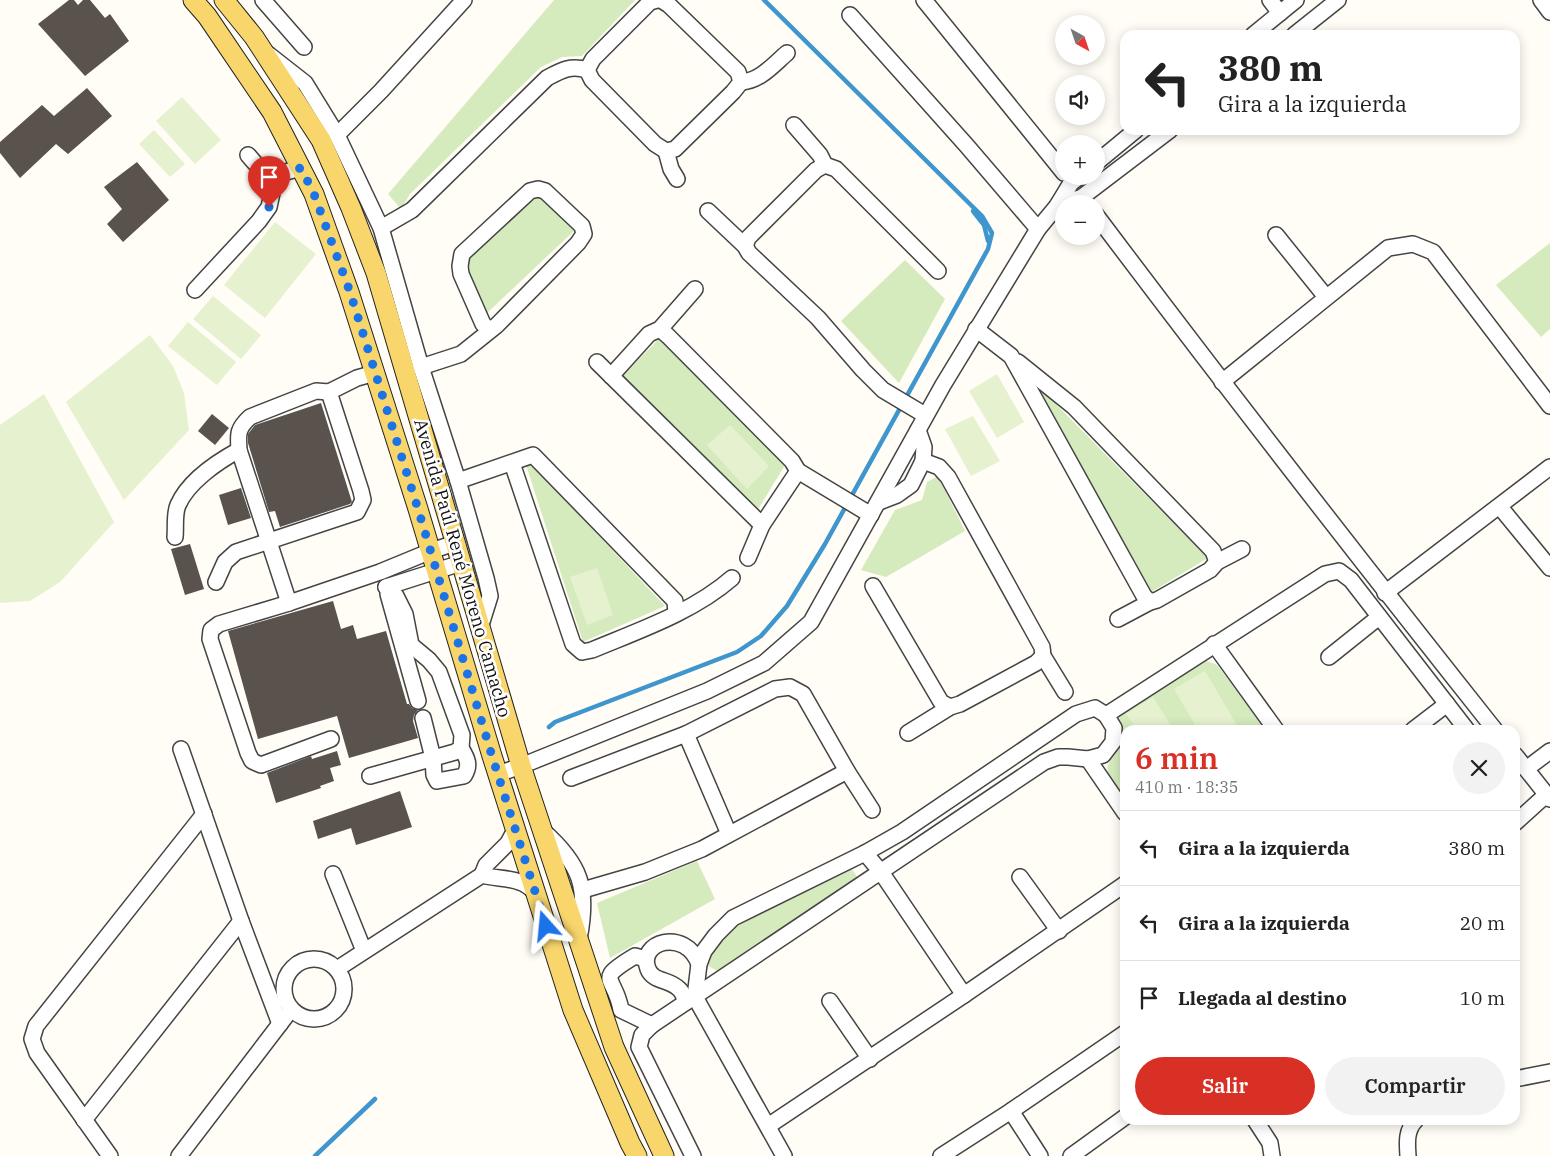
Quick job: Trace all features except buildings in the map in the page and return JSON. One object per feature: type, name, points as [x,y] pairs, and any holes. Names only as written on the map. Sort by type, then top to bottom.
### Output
[{"type":"main road","name":"Avenida Paúl René Moreno Camacho","points":[[193,0],[207,16],[272,112],[314,194],[350,292],[515,830],[573,1010],[637,1156]]},
{"type":"main road","name":"Avenida Paúl René Moreno Camacho","points":[[224,0],[254,36],[320,140],[351,208],[376,273],[521,766],[579,939],[612,1012],[614,1047],[664,1156]]},
{"type":"street","points":[[263,0],[304,47]]},
{"type":"street","points":[[337,135],[381,91],[464,0]]},
{"type":"street","points":[[587,70],[593,59],[650,2],[657,0]]},
{"type":"street","points":[[661,0],[669,5],[738,72],[741,82]]},
{"type":"street","points":[[924,0],[1055,159]]},
{"type":"street","points":[[1270,0],[1280,13]]},
{"type":"street","points":[[1259,30],[1296,0]]},
{"type":"street","points":[[1310,30],[1338,0]]},
{"type":"street","points":[[1540,0],[1550,12]]},
{"type":"street","points":[[850,15],[1038,229]]},
{"type":"street","points":[[261,49],[305,83],[337,135],[381,228],[421,367],[458,481],[490,596],[480,628]]},
{"type":"street","points":[[741,82],[751,82],[766,72],[787,53]]},
{"type":"street","points":[[381,228],[412,210],[547,78],[566,68],[577,67],[587,70],[592,80],[655,144],[666,151],[675,149],[741,82]]},
{"type":"street","points":[[794,125],[820,155],[825,165],[836,170],[938,271]]},
{"type":"street","points":[[1105,156],[1130,135]]},
{"type":"street","points":[[1091,195],[1164,135]]},
{"type":"street","points":[[666,151],[670,170],[677,179]]},
{"type":"street","points":[[195,290],[259,221],[269,207],[272,193],[267,177],[248,156]]},
{"type":"street","points":[[745,246],[748,238],[816,170],[825,165]]},
{"type":"street","points":[[267,177],[301,168]]},
{"type":"street","points":[[421,367],[461,354],[496,326],[571,250],[584,234],[582,226],[545,191],[538,189],[530,191],[462,254],[461,274],[483,324],[490,330]]},
{"type":"street","points":[[498,774],[707,691],[764,662],[810,622],[918,430],[920,412],[976,329],[1038,229],[1055,208]]},
{"type":"street","points":[[708,211],[745,246],[749,253],[818,318],[883,390],[920,412]]},
{"type":"street","points":[[1105,227],[1222,382],[1491,725]]},
{"type":"street","points":[[1276,235],[1326,297]]},
{"type":"street","points":[[1222,382],[1388,248],[1413,244],[1434,252],[1550,406]]},
{"type":"street","points":[[610,376],[649,334],[660,329],[695,289]]},
{"type":"street","points":[[660,329],[792,460],[798,471],[856,504],[875,508],[911,485],[924,461],[924,447],[918,430]]},
{"type":"street","points":[[976,329],[1074,407],[1213,551],[1217,562]]},
{"type":"street","points":[[1011,356],[1144,596],[1150,602]]},
{"type":"street","points":[[597,362],[762,525]]},
{"type":"street","points":[[289,603],[239,450],[238,433],[242,424],[250,417],[316,391],[329,392],[357,378],[375,373]]},
{"type":"street","points":[[216,582],[225,562],[236,552],[357,512],[363,500],[329,392]]},
{"type":"street","points":[[175,537],[178,506],[196,479],[239,450]]},
{"type":"street","points":[[458,481],[533,455],[674,602],[676,613]]},
{"type":"street","points":[[924,461],[939,467],[948,477],[1042,647],[1043,656],[1065,692]]},
{"type":"street","points":[[512,463],[573,644],[582,652],[592,650],[664,620],[718,590],[732,578]]},
{"type":"street","points":[[1386,592],[1500,507],[1550,467]]},
{"type":"street","points":[[748,558],[762,525],[798,471]]},
{"type":"street","points":[[1500,507],[1550,568]]},
{"type":"street","points":[[331,739],[261,765],[252,761],[210,639],[210,630],[219,624],[289,603],[380,572],[455,543]]},
{"type":"street","points":[[1118,619],[1157,600],[1210,570],[1217,562],[1242,549]]},
{"type":"street","points":[[386,587],[461,563]]},
{"type":"street","points":[[1106,715],[1325,574],[1339,571],[1351,580],[1463,725]]},
{"type":"street","points":[[380,572],[386,587],[418,701]]},
{"type":"street","points":[[873,586],[941,702],[950,708]]},
{"type":"street","points":[[386,587],[396,596],[405,614],[411,645],[429,660],[439,672],[462,735],[461,748],[468,760],[468,770],[464,776],[437,781],[434,775],[433,758],[423,718]]},
{"type":"street","points":[[1329,657],[1379,617]]},
{"type":"street","points":[[1214,644],[1272,725]]},
{"type":"street","points":[[908,733],[950,708],[1036,663],[1043,656]]},
{"type":"street","points":[[571,778],[686,734],[775,689],[790,687],[803,694],[847,771],[872,810]]},
{"type":"street","points":[[1419,725],[1446,704]]},
{"type":"street","points":[[691,999],[698,964],[704,952],[733,918],[865,853],[902,832],[1076,714],[1095,708],[1106,715],[1114,728],[1113,742],[1103,755],[1088,759],[1068,757],[1044,762],[881,872],[691,999],[652,1025],[642,1035],[639,1047],[693,1156]]},
{"type":"street","points":[[686,734],[729,834]]},
{"type":"street","points":[[370,776],[455,752],[461,748]]},
{"type":"street","points":[[181,749],[241,921],[280,1024]]},
{"type":"street","points":[[1526,769],[1550,751]]},
{"type":"street","points":[[1088,759],[1120,806]]},
{"type":"street","points":[[1520,761],[1548,797],[1520,819]]},
{"type":"street","points":[[583,890],[645,872],[702,849],[847,771]]},
{"type":"street","points":[[110,1156],[37,1053],[32,1039],[36,1026],[204,814]]},
{"type":"street","points":[[337,969],[482,875],[486,865],[508,844],[515,830]]},
{"type":"street","points":[[542,830],[560,846],[574,867],[583,890],[584,915],[579,939]]},
{"type":"street","points":[[865,853],[881,872],[964,995]]},
{"type":"street","points":[[333,874],[364,951]]},
{"type":"street","points":[[482,875],[522,882],[536,892]]},
{"type":"street","points":[[1020,877],[1058,931]]},
{"type":"street","points":[[768,1126],[870,1059],[1120,888]]},
{"type":"street","points":[[84,1120],[241,921]]},
{"type":"street","points":[[698,964],[695,954],[676,941],[665,941],[652,948],[646,959],[648,969],[655,978],[671,983],[691,999],[768,1126],[784,1156]]},
{"type":"street","points":[[646,959],[635,956],[610,973],[610,984],[620,1003],[612,1012],[652,1025]]},
{"type":"street","points":[[317,959],[328,962],[337,969],[343,980],[344,991],[341,1002],[334,1012],[324,1018],[312,1019],[301,1016],[292,1009],[286,998],[284,987],[288,976],[295,966],[305,961],[317,959]]},
{"type":"street","points":[[830,1001],[870,1059]]},
{"type":"street","points":[[179,1156],[292,1009]]},
{"type":"street","points":[[941,1156],[1011,1111],[1120,1035]]},
{"type":"street","points":[[1520,1078],[1550,1072]]},
{"type":"street","points":[[1011,1111],[1040,1156]]},
{"type":"street","points":[[1071,1156],[1120,1121]]},
{"type":"street","points":[[1258,1125],[1270,1143],[1272,1156]]},
{"type":"street","points":[[1408,1156],[1407,1142],[1411,1125]]},
{"type":"green space","points":[[554,0],[635,0],[582,56],[562,57],[541,67],[410,194],[401,209],[388,194]]},
{"type":"green space","points":[[182,97],[221,140],[195,164],[156,121]]},
{"type":"green space","points":[[154,130],[185,164],[170,177],[139,144]]},
{"type":"green space","points":[[538,197],[544,199],[575,230],[486,314],[467,261],[530,199]]},
{"type":"green space","points":[[275,222],[316,254],[265,318],[224,285]]},
{"type":"green space","points":[[1550,243],[1550,329],[1541,337],[1496,285]]},
{"type":"green space","points":[[905,260],[945,299],[899,383],[841,321]]},
{"type":"green space","points":[[213,296],[261,335],[241,359],[193,319]]},
{"type":"green space","points":[[188,322],[236,362],[217,385],[168,346]]},
{"type":"green space","points":[[150,335],[173,366],[184,393],[189,430],[124,500],[66,402]]},
{"type":"green space","points":[[660,338],[785,465],[757,511],[622,376]]},
{"type":"green space","points":[[997,374],[1024,422],[997,438],[969,391]]},
{"type":"green space","points":[[1034,382],[1208,558],[1151,592]]},
{"type":"green space","points":[[44,394],[114,522],[60,582],[30,601],[0,603],[0,425]]},
{"type":"green space","points":[[973,416],[1000,461],[971,476],[945,429]]},
{"type":"green space","points":[[730,425],[769,466],[747,489],[707,445]]},
{"type":"green space","points":[[531,464],[665,606],[583,642],[526,465]]},
{"type":"green space","points":[[938,476],[965,531],[886,577],[861,570],[895,510],[922,500],[927,482]]},
{"type":"green space","points":[[597,568],[613,615],[587,625],[570,577]]},
{"type":"green space","points":[[1207,661],[1217,665],[1263,725],[1120,725],[1120,731],[1119,715],[1195,663]]},
{"type":"green space","points":[[1205,671],[1237,725],[1195,725],[1174,689]]},
{"type":"green space","points":[[1153,697],[1171,725],[1134,725],[1126,714]]},
{"type":"green space","points":[[1120,747],[1120,795],[1109,779],[1107,768]]},
{"type":"green space","points":[[697,861],[715,899],[610,958],[597,903]]},
{"type":"green space","points":[[850,866],[859,880],[718,971],[706,965],[717,942],[731,929]]},
{"type":"waterway","points":[[549,727],[555,722],[737,652],[761,636],[787,606],[825,544],[988,249],[992,233],[982,216],[764,0]]},
{"type":"waterway","points":[[973,211],[984,225],[988,241]]},
{"type":"waterway","points":[[315,1156],[375,1099]]},
{"type":"route","points":[[269,207],[272,193],[267,177],[301,168],[314,194],[350,292],[546,926]]}]
